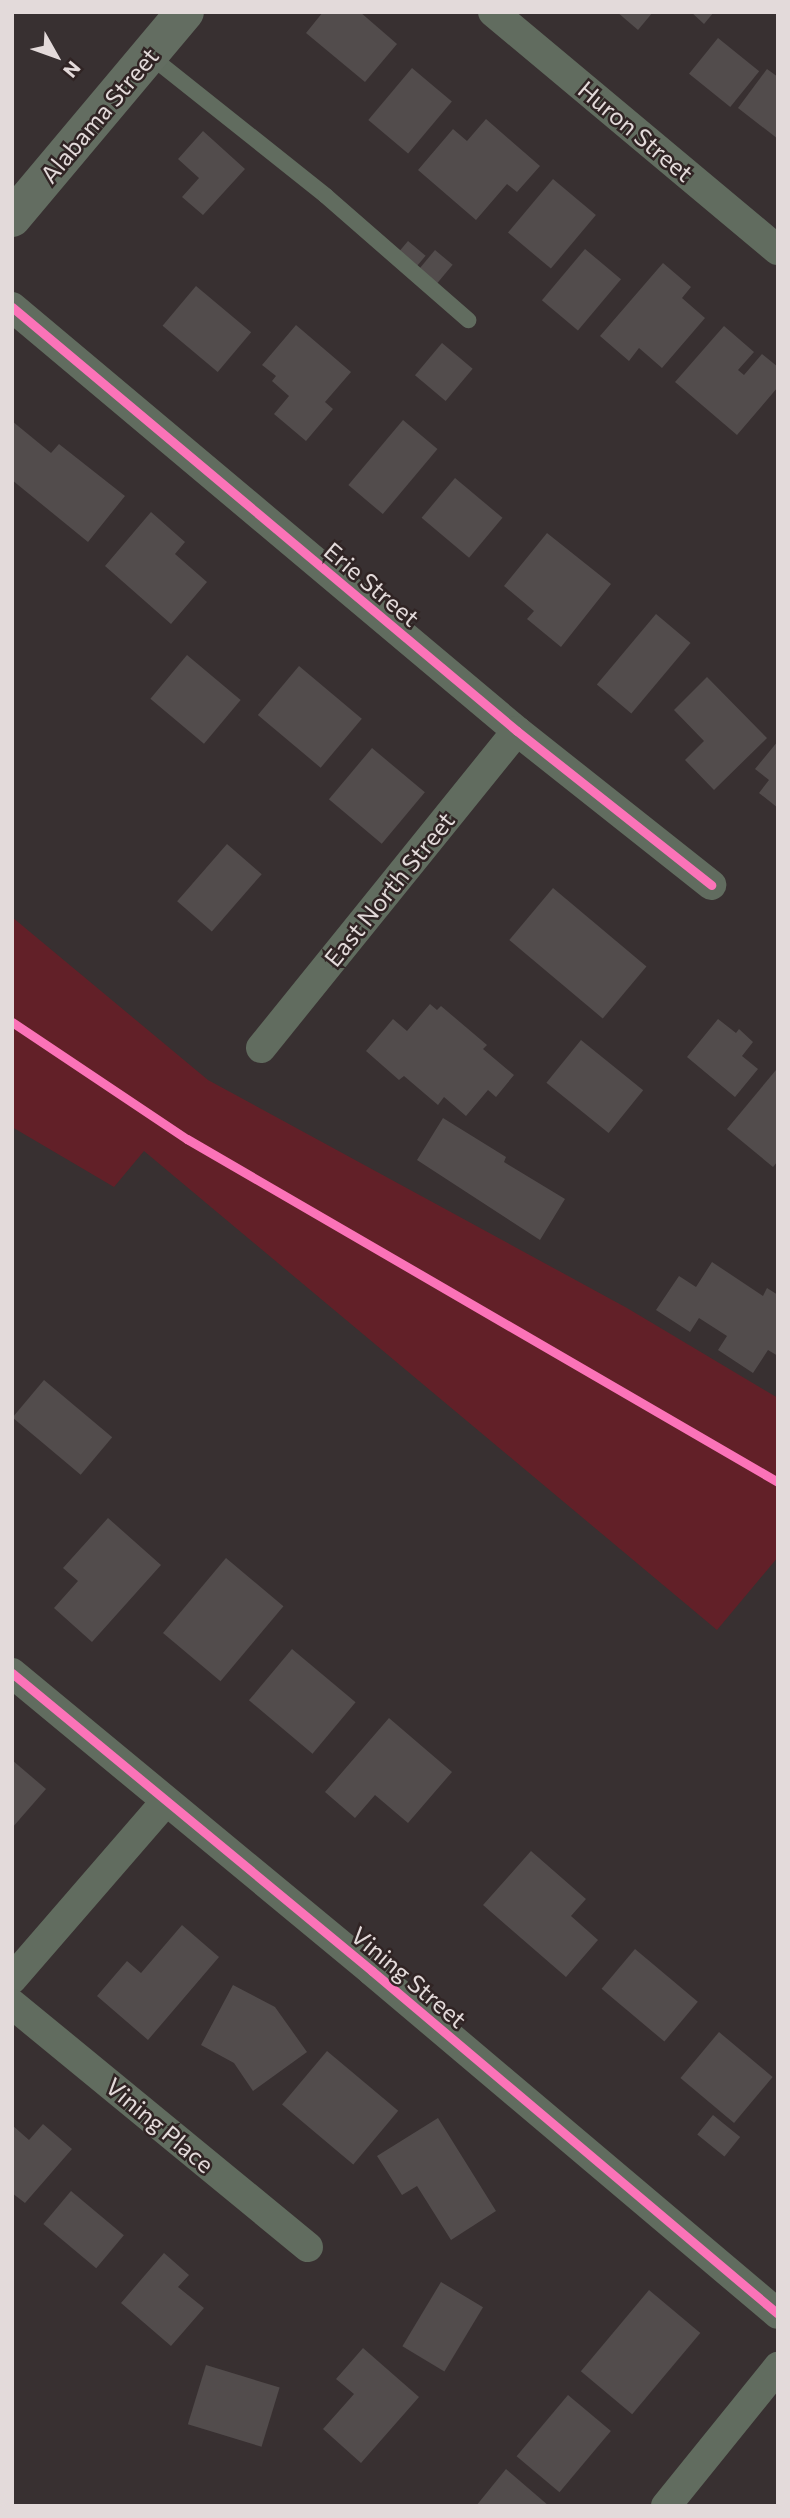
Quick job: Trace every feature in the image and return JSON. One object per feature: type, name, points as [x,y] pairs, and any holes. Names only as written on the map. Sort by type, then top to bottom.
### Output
[{"type":"main road","name":"Alabama Street","points":[[12,218],[185,12]]},
{"type":"street","name":"Huron Street","points":[[494,12],[778,250]]},
{"type":"street","name":"Erie Street","points":[[12,307],[517,731],[711,885]]},
{"type":"street","name":"East North Street","points":[[261,1048],[517,731]]},
{"type":"street","name":"Vining Street","points":[[12,1673],[778,2314]]},
{"type":"street","points":[[12,1979],[166,1801]]},
{"type":"street","name":"Vining Place","points":[[12,2004],[308,2247]]},
{"type":"street","points":[[666,2506],[778,2367]]},
{"type":"lane","points":[[149,55],[326,196],[468,320]]},
{"type":"shaded area","points":[[12,917],[208,1080],[627,1308],[778,1398],[778,1557],[717,1630],[144,1151],[114,1187],[12,1127]]},
{"type":"building","points":[[323,12],[360,12],[397,44],[365,82],[306,33]]},
{"type":"building","points":[[617,12],[653,12],[638,30]]},
{"type":"building","points":[[691,12],[714,12],[704,24]]},
{"type":"building","points":[[718,38],[759,71],[730,107],[689,74]]},
{"type":"building","points":[[412,68],[452,101],[408,154],[368,120]]},
{"type":"building","points":[[767,69],[778,77],[778,139],[738,108]]},
{"type":"building","points":[[486,119],[540,166],[517,192],[507,184],[476,220],[418,170],[453,129],[467,141]]},
{"type":"building","points":[[203,131],[245,169],[203,215],[182,197],[199,178],[178,159]]},
{"type":"building","points":[[553,179],[596,215],[551,269],[508,233]]},
{"type":"building","points":[[408,241],[426,256],[413,270],[396,256]]},
{"type":"building","points":[[585,249],[621,279],[578,331],[542,300]]},
{"type":"building","points":[[435,250],[453,265],[437,283],[420,268]]},
{"type":"building","points":[[663,263],[691,287],[682,298],[705,318],[662,368],[639,348],[629,361],[600,336]]},
{"type":"building","points":[[196,286],[251,332],[218,372],[163,326]]},
{"type":"building","points":[[296,325],[351,372],[325,402],[333,409],[306,441],[274,414],[289,396],[272,381],[276,376],[262,365]]},
{"type":"building","points":[[724,326],[754,352],[738,370],[744,375],[762,354],[778,367],[778,387],[737,435],[675,382]]},
{"type":"building","points":[[442,343],[473,369],[446,401],[415,375]]},
{"type":"building","points":[[403,420],[437,449],[383,514],[348,485]]},
{"type":"building","points":[[12,421],[51,453],[59,444],[125,496],[88,542],[12,480]]},
{"type":"building","points":[[455,478],[502,518],[469,558],[422,518]]},
{"type":"building","points":[[151,512],[185,542],[175,554],[207,582],[171,624],[105,566]]},
{"type":"building","points":[[547,533],[611,584],[561,647],[527,619],[534,611],[504,586]]},
{"type":"building","points":[[656,614],[690,643],[631,713],[597,684]]},
{"type":"building","points":[[187,655],[241,700],[204,744],[150,699]]},
{"type":"building","points":[[299,666],[362,719],[321,768],[258,715]]},
{"type":"building","points":[[707,677],[767,738],[714,790],[685,760],[704,741],[674,710]]},
{"type":"building","points":[[778,741],[778,808],[759,793],[769,780],[755,769]]},
{"type":"building","points":[[372,748],[425,792],[382,844],[329,799]]},
{"type":"building","points":[[227,844],[262,874],[212,932],[177,901]]},
{"type":"building","points":[[553,888],[646,966],[603,1019],[509,940]]},
{"type":"building","points":[[430,1004],[437,1010],[441,1006],[487,1045],[483,1049],[514,1075],[496,1097],[488,1090],[466,1116],[444,1097],[438,1105],[404,1076],[399,1080],[366,1051],[393,1019],[407,1031]]},
{"type":"building","points":[[718,1019],[736,1033],[739,1029],[753,1042],[742,1056],[758,1069],[735,1097],[687,1057]]},
{"type":"building","points":[[581,1040],[643,1090],[609,1133],[546,1083]]},
{"type":"building","points":[[776,1070],[778,1161],[773,1167],[727,1129]]},
{"type":"building","points":[[443,1118],[506,1157],[504,1162],[565,1199],[540,1240],[417,1160]]},
{"type":"building","points":[[712,1262],[763,1296],[767,1288],[778,1295],[778,1356],[768,1350],[753,1373],[718,1350],[727,1336],[699,1318],[690,1332],[656,1310],[679,1276],[696,1287]]},
{"type":"building","points":[[44,1380],[112,1437],[81,1475],[13,1418]]},
{"type":"building","points":[[108,1518],[161,1565],[92,1642],[54,1608],[78,1581],[63,1568]]},
{"type":"building","points":[[226,1558],[283,1606],[220,1681],[163,1633]]},
{"type":"building","points":[[292,1649],[356,1702],[313,1754],[249,1700]]},
{"type":"building","points":[[389,1718],[452,1772],[408,1823],[375,1795],[355,1818],[325,1792]]},
{"type":"building","points":[[12,1760],[46,1789],[12,1828]]},
{"type":"building","points":[[531,1851],[586,1899],[571,1916],[598,1940],[566,1977],[483,1905]]},
{"type":"building","points":[[182,1925],[219,1957],[148,2040],[97,1996],[127,1961],[141,1973]]},
{"type":"building","points":[[635,1949],[698,2002],[664,2042],[602,1989]]},
{"type":"building","points":[[233,1985],[275,2007],[307,2052],[253,2091],[234,2063],[201,2045]]},
{"type":"building","points":[[719,2032],[773,2077],[734,2123],[680,2078]]},
{"type":"building","points":[[327,2051],[398,2111],[353,2164],[282,2105]]},
{"type":"building","points":[[713,2115],[740,2137],[724,2156],[697,2134]]},
{"type":"building","points":[[438,2118],[496,2211],[451,2240],[417,2186],[402,2195],[377,2156]]},
{"type":"building","points":[[43,2124],[72,2149],[25,2203],[12,2193],[12,2125],[29,2140]]},
{"type":"building","points":[[71,2191],[124,2235],[96,2268],[43,2224]]},
{"type":"building","points":[[164,2253],[189,2275],[178,2287],[204,2308],[171,2346],[121,2303]]},
{"type":"building","points":[[441,2282],[483,2307],[444,2372],[402,2346]]},
{"type":"building","points":[[649,2290],[700,2333],[632,2414],[581,2371]]},
{"type":"building","points":[[363,2348],[419,2397],[361,2463],[323,2429],[354,2394],[336,2379]]},
{"type":"building","points":[[206,2365],[280,2388],[262,2447],[188,2424]]},
{"type":"building","points":[[568,2395],[611,2431],[559,2492],[517,2456]]},
{"type":"building","points":[[506,2469],[549,2506],[476,2506]]},
{"type":"cycle path","points":[[12,307],[517,731],[711,885]]},
{"type":"cycle path","points":[[12,1022],[187,1139],[778,1482]]},
{"type":"cycle path","points":[[12,1673],[372,1971],[778,2314]]}]
